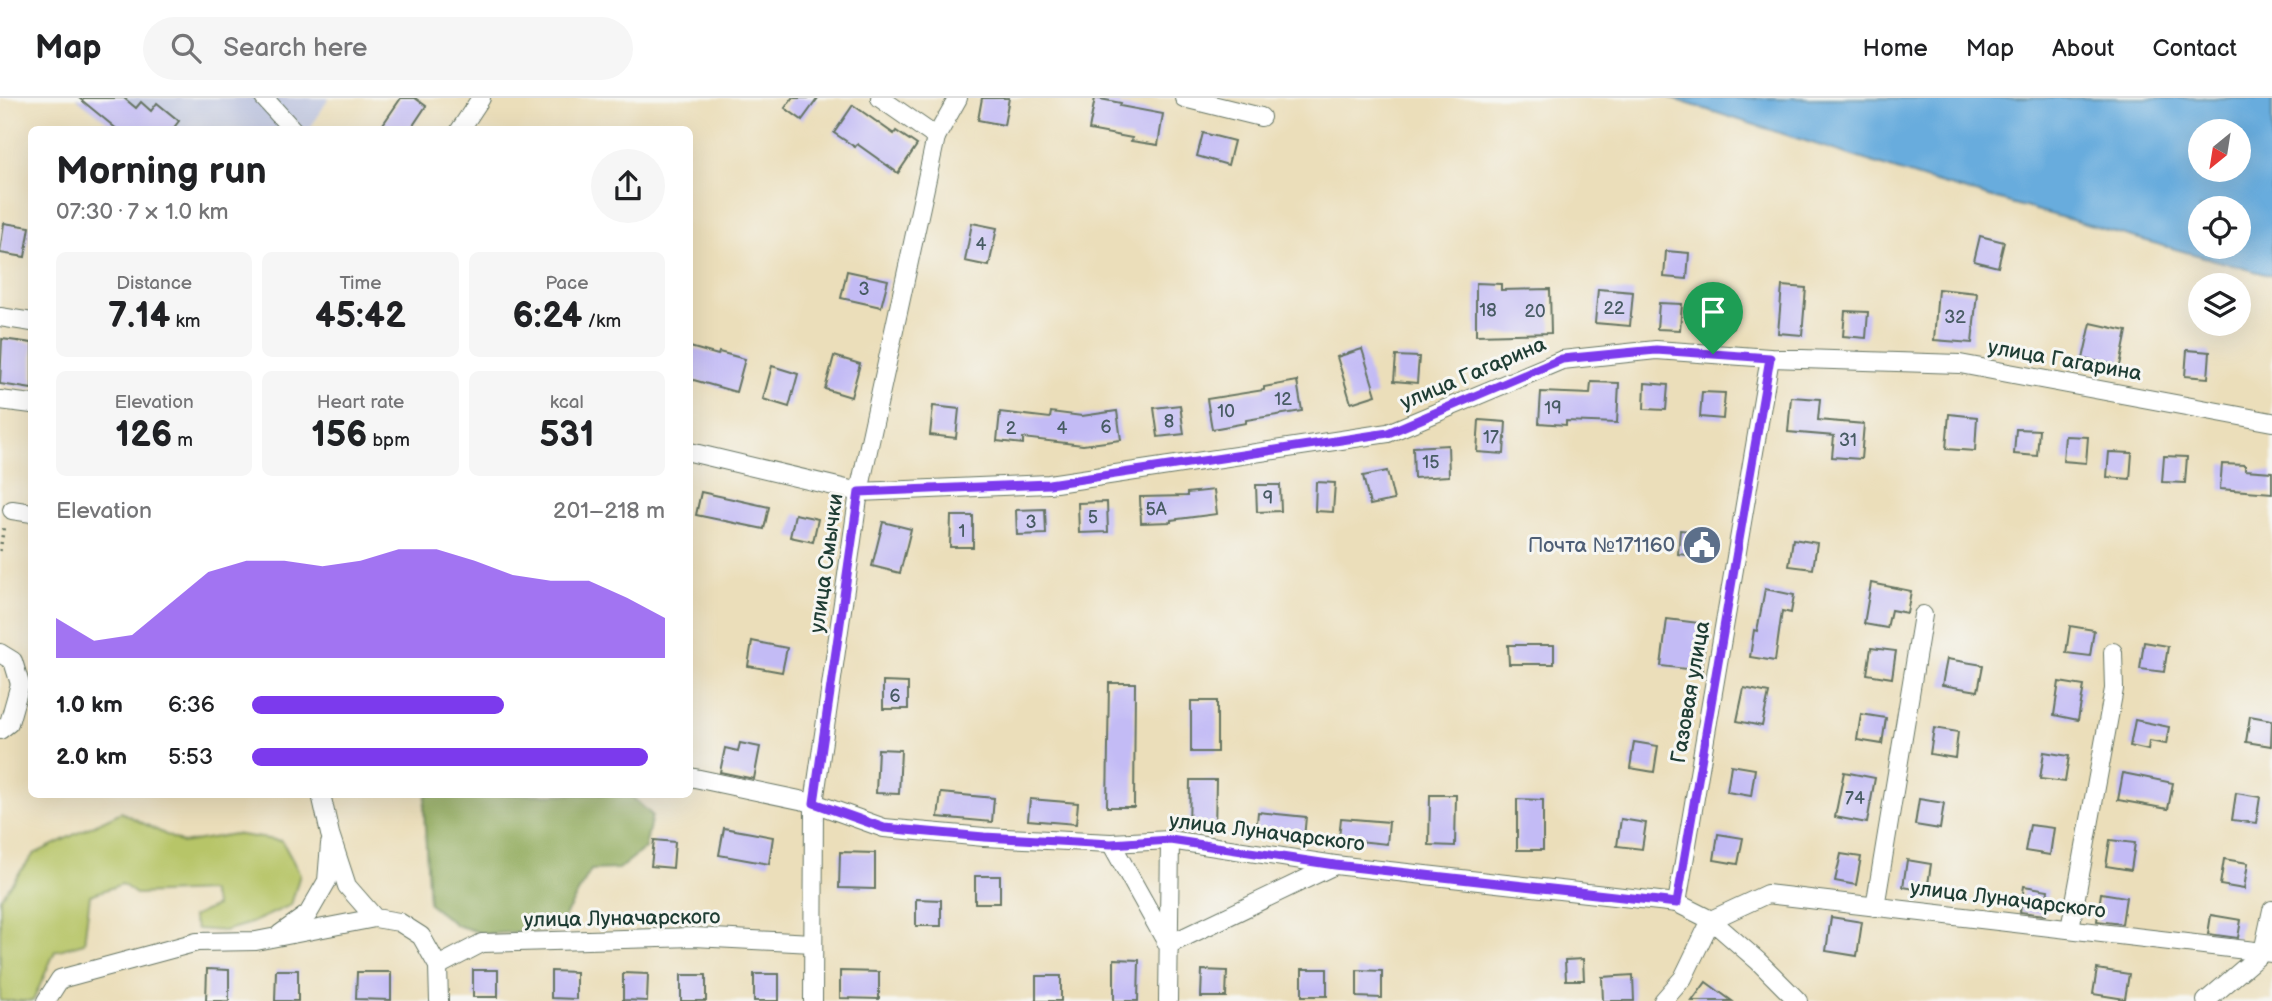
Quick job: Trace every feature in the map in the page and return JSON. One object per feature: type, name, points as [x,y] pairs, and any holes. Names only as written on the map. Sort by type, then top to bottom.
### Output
[{"type":"street","points":[[264,98],[289,126]]},
{"type":"street","points":[[463,126],[481,98]]},
{"type":"street","points":[[880,98],[936,137]]},
{"type":"street","name":"улица Смычки","points":[[813,1001],[814,803],[859,492],[936,137],[958,98]]},
{"type":"street","points":[[1184,98],[1261,117]]},
{"type":"street","points":[[0,317],[28,321]]},
{"type":"street","name":"улица Гагарина","points":[[693,453],[859,492],[1049,484],[1388,433],[1562,359],[1656,350],[1770,358],[1960,364],[2272,422]]},
{"type":"street","name":"Газовая улица","points":[[1677,903],[1770,358]]},
{"type":"street","points":[[0,400],[28,404]]},
{"type":"street","points":[[12,510],[28,512]]},
{"type":"street","points":[[1875,906],[1923,615]]},
{"type":"street","points":[[2070,929],[2114,689],[2113,652]]},
{"type":"street","points":[[0,653],[13,661],[20,684],[9,723],[0,730]]},
{"type":"street","name":"улица Луначарского","points":[[693,778],[814,803],[884,828],[1111,844],[1170,840],[1335,865],[1677,903]]},
{"type":"street","points":[[322,798],[347,886],[375,918]]},
{"type":"street","points":[[275,938],[308,914],[327,881],[330,834]]},
{"type":"street","points":[[1168,1001],[1170,840]]},
{"type":"street","points":[[1111,844],[1168,945]]},
{"type":"street","points":[[1168,945],[1335,865]]},
{"type":"street","name":"улица Луначарского","points":[[1711,920],[1766,894],[2268,953]]},
{"type":"street","points":[[1677,903],[1711,920],[1798,1001]]},
{"type":"street","points":[[2206,1001],[2268,953],[2272,910]]},
{"type":"street","points":[[46,1001],[60,979],[197,942],[256,941],[375,918],[399,922],[421,936],[438,966],[439,1001]]},
{"type":"street","points":[[1663,1001],[1683,978],[1711,920]]},
{"type":"street","name":"улица Луначарского","points":[[438,966],[482,943],[694,937],[813,943]]},
{"type":"path","points":[[0,551],[6,516],[12,510]]},
{"type":"shaded area","points":[[76,98],[329,98],[312,126],[113,126]]},
{"type":"green space","points":[[426,798],[633,798],[652,815],[645,848],[619,869],[591,870],[557,930],[484,934],[456,925],[429,904]]},
{"type":"green space","points":[[121,812],[182,843],[234,834],[282,841],[300,874],[291,905],[251,923],[224,931],[197,929],[192,917],[216,906],[210,891],[136,894],[122,884],[90,895],[84,943],[55,951],[33,1001],[0,1001],[0,898],[34,854]]},
{"type":"water","points":[[1670,98],[2272,98],[2272,276],[2211,259],[2251,259],[2251,196],[2188,196],[2188,253],[1928,180]]},
{"type":"building","points":[[79,98],[124,98],[136,108],[141,102],[151,111],[157,103],[179,121],[175,126],[113,126]]},
{"type":"building","points":[[401,98],[415,98],[426,106],[413,126],[382,126]]},
{"type":"building","points":[[792,98],[818,98],[802,120],[785,108]]},
{"type":"building","points":[[982,98],[1009,98],[1004,125],[978,120]]},
{"type":"building","points":[[1095,98],[1163,114],[1158,145],[1089,130]]},
{"type":"building","points":[[853,105],[894,134],[896,131],[917,145],[898,173],[857,144],[855,147],[834,133]]},
{"type":"building","points":[[1203,133],[1234,141],[1228,165],[1197,156]]},
{"type":"building","points":[[4,223],[28,227],[25,257],[0,253]]},
{"type":"building","points":[[972,223],[997,228],[989,266],[965,261]]},
{"type":"building","points":[[1980,236],[2004,242],[1998,267],[1974,261]]},
{"type":"building","points":[[1666,251],[1689,253],[1687,279],[1664,277]]},
{"type":"building","points":[[847,271],[888,280],[881,307],[841,298]]},
{"type":"building","points":[[1476,283],[1501,284],[1501,290],[1550,289],[1551,333],[1476,335]]},
{"type":"building","points":[[1782,286],[1806,288],[1802,335],[1778,333]]},
{"type":"building","points":[[1598,289],[1633,292],[1630,326],[1595,323]]},
{"type":"building","points":[[1938,289],[1977,293],[1972,343],[1934,340]]},
{"type":"building","points":[[1711,302],[1735,304],[1733,329],[1710,328]]},
{"type":"building","points":[[1659,303],[1682,304],[1680,330],[1657,329]]},
{"type":"building","points":[[1845,311],[1868,312],[1866,338],[1843,336]]},
{"type":"building","points":[[2091,323],[2127,331],[2120,366],[2083,359]]},
{"type":"building","points":[[2,339],[28,342],[28,388],[0,384]]},
{"type":"building","points":[[693,348],[745,359],[736,392],[693,380]]},
{"type":"building","points":[[1362,349],[1376,395],[1351,403],[1337,357]]},
{"type":"building","points":[[2187,350],[2210,352],[2208,378],[2185,376]]},
{"type":"building","points":[[834,356],[860,364],[851,397],[825,389]]},
{"type":"building","points":[[1396,356],[1419,357],[1417,383],[1394,381]]},
{"type":"building","points":[[772,366],[798,374],[789,407],[763,399]]},
{"type":"building","points":[[1297,381],[1302,411],[1246,420],[1246,423],[1212,429],[1207,399],[1264,390],[1264,387]]},
{"type":"building","points":[[1591,382],[1619,383],[1617,423],[1539,423],[1541,392],[1590,394]]},
{"type":"building","points":[[1645,383],[1668,385],[1666,410],[1644,409]]},
{"type":"building","points":[[1702,392],[1725,393],[1723,419],[1700,417]]},
{"type":"building","points":[[1791,397],[1820,399],[1818,420],[1864,424],[1861,459],[1832,457],[1834,436],[1788,432]]},
{"type":"building","points":[[1180,405],[1184,434],[1158,437],[1154,408]]},
{"type":"building","points":[[933,406],[959,409],[956,438],[930,435]]},
{"type":"building","points":[[1117,411],[1121,440],[1083,445],[1023,438],[1023,444],[997,441],[1000,412],[1050,418],[1051,412],[1082,416]]},
{"type":"building","points":[[1949,414],[1977,417],[1975,451],[1946,449]]},
{"type":"building","points":[[1479,420],[1506,422],[1504,454],[1477,452]]},
{"type":"building","points":[[2016,429],[2039,430],[2037,456],[2014,454]]},
{"type":"building","points":[[2065,436],[2088,437],[2086,463],[2063,461]]},
{"type":"building","points":[[1448,445],[1449,476],[1414,478],[1413,447]]},
{"type":"building","points":[[2109,452],[2132,453],[2130,479],[2107,477]]},
{"type":"building","points":[[2164,456],[2187,457],[2185,483],[2162,482]]},
{"type":"building","points":[[2222,464],[2245,465],[2245,470],[2272,472],[2272,493],[2220,489]]},
{"type":"building","points":[[1387,471],[1394,500],[1370,505],[1363,476]]},
{"type":"building","points":[[1316,482],[1335,483],[1333,512],[1315,511]]},
{"type":"building","points":[[1256,485],[1280,485],[1281,511],[1257,512]]},
{"type":"building","points":[[1214,490],[1217,514],[1171,522],[1141,523],[1140,497],[1187,496],[1187,493]]},
{"type":"building","points":[[701,492],[769,507],[764,529],[696,515]]},
{"type":"building","points":[[1107,502],[1108,532],[1079,533],[1078,503]]},
{"type":"building","points":[[1045,509],[1046,534],[1017,535],[1016,510]]},
{"type":"building","points":[[795,514],[818,519],[813,542],[790,537]]},
{"type":"building","points":[[951,516],[973,516],[973,547],[950,547]]},
{"type":"building","points":[[883,522],[911,529],[900,573],[872,566]]},
{"type":"building","points":[[1680,530],[1711,533],[1709,557],[1678,554]]},
{"type":"building","points":[[1793,539],[1817,543],[1813,569],[1789,566]]},
{"type":"building","points":[[1871,583],[1911,591],[1907,613],[1891,610],[1887,628],[1864,624]]},
{"type":"building","points":[[1765,589],[1794,595],[1791,613],[1782,611],[1775,661],[1750,657]]},
{"type":"building","points":[[1667,619],[1707,624],[1702,671],[1661,666]]},
{"type":"building","points":[[2070,626],[2094,630],[2090,656],[2066,653]]},
{"type":"building","points":[[752,641],[787,648],[782,672],[748,666]]},
{"type":"building","points":[[2144,642],[2168,646],[2164,672],[2140,669]]},
{"type":"building","points":[[1508,645],[1554,645],[1554,664],[1509,664]]},
{"type":"building","points":[[1871,648],[1896,651],[1892,678],[1867,674]]},
{"type":"building","points":[[1947,659],[1983,665],[1978,691],[1942,685]]},
{"type":"building","points":[[883,682],[908,683],[908,709],[883,709]]},
{"type":"building","points":[[2059,682],[2084,686],[2078,720],[2054,715]]},
{"type":"building","points":[[1109,683],[1135,683],[1134,807],[1107,807]]},
{"type":"building","points":[[1744,688],[1769,693],[1762,726],[1737,721]]},
{"type":"building","points":[[1191,701],[1217,701],[1217,752],[1191,752]]},
{"type":"building","points":[[1861,714],[1886,718],[1882,744],[1857,740]]},
{"type":"building","points":[[2250,716],[2272,720],[2271,746],[2246,742]]},
{"type":"building","points":[[2135,720],[2169,727],[2166,744],[2149,741],[2148,750],[2130,746]]},
{"type":"building","points":[[1934,728],[1958,732],[1955,758],[1930,754]]},
{"type":"building","points":[[1634,742],[1658,746],[1654,772],[1630,768]]},
{"type":"building","points":[[740,743],[760,747],[754,779],[720,772],[725,748],[738,751]]},
{"type":"building","points":[[878,749],[901,750],[899,794],[876,793]]},
{"type":"building","points":[[2044,752],[2069,756],[2065,782],[2040,779]]},
{"type":"building","points":[[1731,765],[1755,769],[1751,796],[1727,792]]},
{"type":"building","points":[[1844,772],[1875,778],[1867,823],[1835,817]]},
{"type":"building","points":[[2123,773],[2173,783],[2168,809],[2118,800]]},
{"type":"building","points":[[1190,780],[1216,780],[1215,830],[1189,830]]},
{"type":"building","points":[[941,793],[994,798],[992,822],[938,817]]},
{"type":"building","points":[[2236,793],[2260,797],[2256,823],[2232,820]]},
{"type":"building","points":[[1430,795],[1456,795],[1455,846],[1429,845]]},
{"type":"building","points":[[1030,799],[1078,803],[1076,824],[1028,820]]},
{"type":"building","points":[[1517,799],[1543,800],[1543,850],[1517,850]]},
{"type":"building","points":[[1919,799],[1944,803],[1940,829],[1915,825]]},
{"type":"building","points":[[1258,812],[1306,817],[1304,838],[1256,833]]},
{"type":"building","points":[[1341,818],[1389,822],[1387,844],[1339,839]]},
{"type":"building","points":[[1621,819],[1646,823],[1642,849],[1617,846]]},
{"type":"building","points":[[2030,825],[2054,828],[2050,855],[2025,851]]},
{"type":"building","points":[[724,828],[773,837],[769,864],[719,855]]},
{"type":"building","points":[[1718,834],[1743,838],[1738,864],[1714,860]]},
{"type":"building","points":[[654,840],[675,842],[673,868],[651,866]]},
{"type":"building","points":[[2110,840],[2135,843],[2131,870],[2106,866]]},
{"type":"building","points":[[840,852],[875,853],[875,889],[839,888]]},
{"type":"building","points":[[1841,854],[1861,857],[1856,885],[1835,881]]},
{"type":"building","points":[[2224,859],[2248,863],[2244,889],[2220,885]]},
{"type":"building","points":[[1907,860],[1931,864],[1927,891],[1903,887]]},
{"type":"building","points":[[975,876],[1000,876],[1000,903],[975,903]]},
{"type":"building","points":[[2024,886],[2048,890],[2045,915],[2020,912]]},
{"type":"building","points":[[2101,893],[2126,897],[2122,924],[2097,921]]},
{"type":"building","points":[[916,899],[941,900],[941,926],[916,926]]},
{"type":"building","points":[[2211,915],[2241,920],[2238,938],[2208,934]]},
{"type":"building","points":[[1831,917],[1862,922],[1857,956],[1826,951]]},
{"type":"building","points":[[1114,959],[1139,960],[1138,1001],[1114,1001]]},
{"type":"building","points":[[1583,959],[1584,980],[1566,980],[1565,960]]},
{"type":"building","points":[[207,969],[229,970],[229,1001],[206,1001]]},
{"type":"building","points":[[1302,969],[1327,969],[1327,996],[1302,996]]},
{"type":"building","points":[[2097,969],[2129,974],[2125,999],[2093,994]]},
{"type":"building","points":[[276,970],[298,970],[298,1001],[275,1001]]},
{"type":"building","points":[[473,970],[498,970],[498,997],[473,997]]},
{"type":"building","points":[[1202,970],[1227,971],[1226,997],[1201,997]]},
{"type":"building","points":[[1357,970],[1382,971],[1382,998],[1357,997]]},
{"type":"building","points":[[551,971],[576,972],[576,999],[551,998]]},
{"type":"building","points":[[840,971],[879,972],[879,999],[840,998]]},
{"type":"building","points":[[357,972],[391,972],[391,1000],[356,999]]},
{"type":"building","points":[[623,973],[648,974],[647,1001],[623,1000]]},
{"type":"building","points":[[754,974],[779,974],[779,1001],[754,1001]]},
{"type":"building","points":[[681,975],[706,975],[706,1001],[681,1001]]},
{"type":"building","points":[[1633,975],[1634,1001],[1603,1001],[1602,977]]},
{"type":"building","points":[[1036,976],[1061,976],[1061,1001],[1036,1001]]},
{"type":"building","points":[[1706,982],[1732,1001],[1692,1001]]},
{"type":"place","name":"Почта №171160","points":[[1702,545]]},
{"type":"route","points":[[1656,350],[1713,354],[1770,358],[1677,903],[1335,865],[1170,840],[1111,844],[884,828],[814,803],[859,492],[1049,484],[1388,433],[1562,359],[1656,350]]}]
